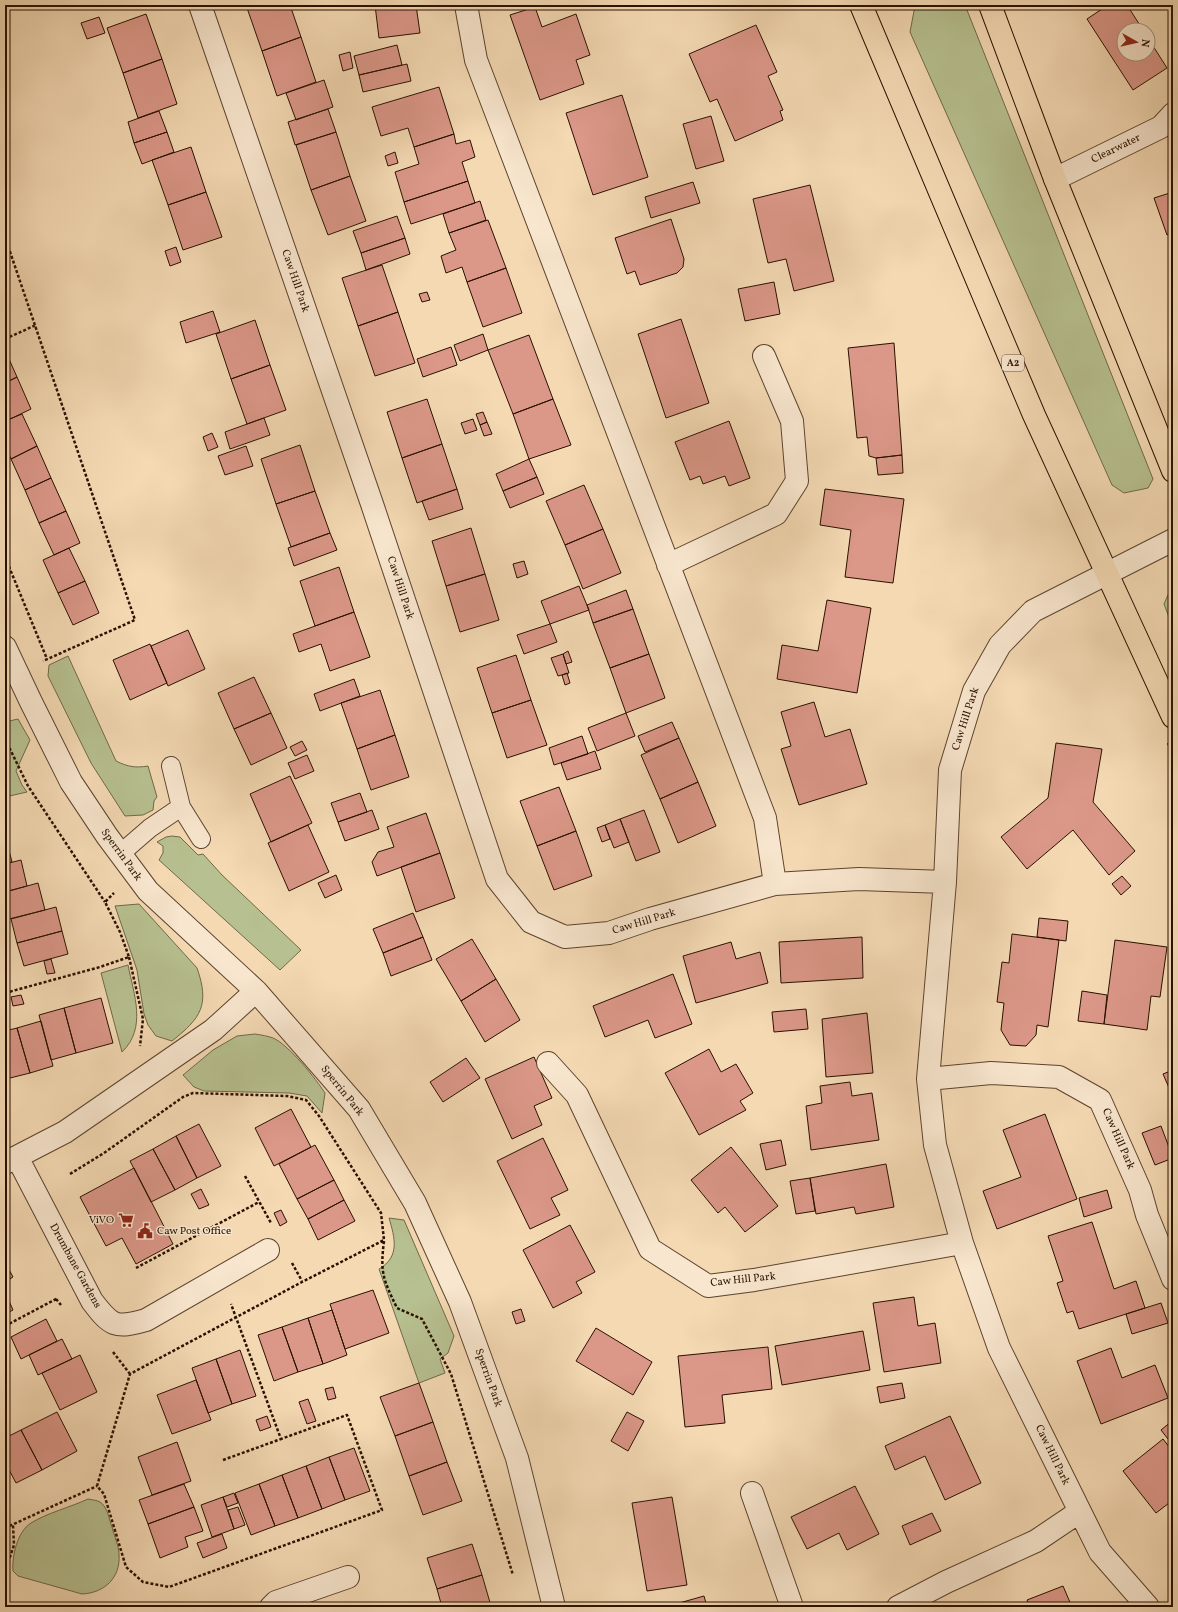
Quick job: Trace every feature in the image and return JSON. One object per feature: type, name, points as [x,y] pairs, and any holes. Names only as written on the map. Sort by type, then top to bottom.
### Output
[{"type":"highway","name":"A2","points":[[861,5],[1034,415],[1173,717]]},
{"type":"highway","points":[[990,5],[1055,179],[1173,471]]},
{"type":"street","name":"Caw Hill Park","points":[[200,5],[372,504],[497,879],[531,922],[565,937],[609,933],[650,919],[775,884],[859,879],[944,882]]},
{"type":"street","points":[[466,5],[476,60],[765,818],[775,884]]},
{"type":"street","name":"Clearwater","points":[[1055,179],[1161,127],[1173,114]]},
{"type":"street","points":[[668,565],[776,514],[798,480],[792,422],[764,356]]},
{"type":"street","name":"Caw Hill Park","points":[[1148,1607],[1100,1552],[999,1348],[962,1243],[934,1145],[928,1079],[944,882],[950,770],[974,691],[1000,645],[1033,611],[1173,540]]},
{"type":"street","name":"Sperrin Park","points":[[5,647],[71,782],[120,854],[148,891],[256,991],[358,1109],[415,1203],[460,1302],[517,1458],[554,1607]]},
{"type":"street","name":"Drumbane Gardens","points":[[256,991],[213,1030],[65,1132],[11,1160],[92,1302],[107,1320],[125,1326],[146,1320],[268,1250]]},
{"type":"street","name":"Caw Hill Park","points":[[548,1063],[577,1095],[650,1249],[708,1286],[754,1280],[962,1243]]},
{"type":"street","name":"Caw Hill Park","points":[[928,1079],[991,1073],[1059,1077],[1100,1100],[1140,1190],[1146,1214],[1173,1279]]},
{"type":"street","points":[[752,1493],[792,1607]]},
{"type":"street","points":[[898,1607],[946,1582],[1036,1541],[1079,1512]]},
{"type":"street","points":[[271,1607],[276,1602],[348,1577]]},
{"type":"lane","points":[[171,766],[181,806],[201,839]]},
{"type":"lane","points":[[120,854],[150,828],[181,806]]},
{"type":"path","points":[[5,237],[135,620],[40,662]]},
{"type":"path","points":[[5,339],[36,325]]},
{"type":"path","points":[[5,557],[47,659]]},
{"type":"path","points":[[5,745],[10,750],[28,786],[105,902],[120,932],[129,957],[143,1019],[140,1048],[143,1078]]},
{"type":"path","points":[[105,902],[135,873]]},
{"type":"path","points":[[5,993],[100,967],[129,957]]},
{"type":"path","points":[[70,1174],[104,1153],[183,1097],[193,1094],[287,1096],[306,1100],[319,1116],[381,1214],[384,1240],[381,1265],[386,1284],[397,1308],[422,1319],[451,1374],[513,1575]]},
{"type":"path","points":[[136,1268],[259,1202]]},
{"type":"path","points":[[5,1528],[97,1486],[130,1374],[384,1240]]},
{"type":"path","points":[[221,1277],[281,1439]]},
{"type":"path","points":[[5,1326],[83,1284]]},
{"type":"path","points":[[97,1486],[104,1494],[126,1568],[143,1582],[169,1587],[382,1510],[347,1415],[223,1460]]},
{"type":"path","points":[[5,1572],[14,1545],[13,1525]]},
{"type":"green space","points":[[918,5],[965,5],[1153,479],[1148,488],[1124,493],[1112,485],[910,32],[914,11]]},
{"type":"green space","points":[[1173,587],[1173,628],[1164,604],[1171,588]]},
{"type":"green space","points":[[68,656],[116,761],[124,765],[140,767],[148,766],[157,797],[154,801],[153,810],[143,815],[125,816],[91,763],[48,676],[49,665]]},
{"type":"green space","points":[[18,719],[30,740],[16,771],[27,792],[5,797],[5,722]]},
{"type":"green space","points":[[166,837],[180,837],[198,855],[203,854],[222,875],[301,950],[280,970],[159,860],[163,853],[163,846],[157,842]]},
{"type":"green space","points":[[139,904],[197,968],[201,981],[203,992],[200,1010],[190,1025],[172,1041],[156,1036],[148,1025],[144,1014],[137,970],[115,906]]},
{"type":"green space","points":[[128,965],[137,1011],[134,1032],[130,1043],[122,1052],[101,973]]},
{"type":"green space","points":[[255,1034],[271,1037],[279,1042],[294,1054],[309,1071],[325,1093],[322,1113],[307,1096],[289,1093],[204,1091],[194,1087],[183,1075],[213,1050],[237,1036]]},
{"type":"green space","points":[[389,1218],[404,1220],[454,1336],[448,1353],[440,1359],[445,1373],[419,1383],[379,1269],[386,1264],[393,1253],[394,1240]]},
{"type":"green space","points":[[88,1499],[99,1501],[105,1507],[118,1548],[119,1563],[110,1583],[97,1591],[82,1594],[18,1576],[13,1571],[13,1558],[16,1545],[26,1527],[44,1516]]},
{"type":"building","points":[[246,5],[290,5],[301,37],[262,51]]},
{"type":"building","points":[[375,5],[416,5],[420,33],[379,38]]},
{"type":"building","points":[[1108,5],[1127,5],[1138,22],[1116,22],[1116,62],[1156,62],[1156,51],[1167,68],[1133,90],[1087,19]]},
{"type":"building","points":[[535,7],[542,27],[576,14],[590,55],[576,60],[584,84],[540,100],[510,15]]},
{"type":"building","points":[[146,14],[162,59],[123,73],[107,28]]},
{"type":"building","points":[[99,17],[105,33],[87,39],[81,23]]},
{"type":"building","points":[[756,25],[777,72],[768,76],[783,110],[780,111],[783,120],[735,141],[717,99],[710,102],[689,54]]},
{"type":"building","points":[[301,37],[316,82],[277,96],[262,51]]},
{"type":"building","points":[[397,45],[402,65],[359,75],[354,56]]},
{"type":"building","points":[[350,52],[353,68],[343,71],[339,55]]},
{"type":"building","points":[[162,59],[177,104],[138,118],[123,73]]},
{"type":"building","points":[[407,64],[411,81],[363,92],[359,75]]},
{"type":"building","points":[[324,80],[333,107],[296,120],[286,93]]},
{"type":"building","points":[[439,87],[454,134],[414,147],[408,128],[381,136],[372,107]]},
{"type":"building","points":[[622,95],[648,177],[593,195],[566,113]]},
{"type":"building","points":[[328,109],[336,132],[295,145],[288,122]]},
{"type":"building","points":[[159,111],[167,132],[134,143],[128,122]]},
{"type":"building","points":[[711,116],[724,161],[696,169],[683,124]]},
{"type":"building","points":[[167,132],[174,152],[142,164],[134,143]]},
{"type":"building","points":[[336,132],[350,176],[311,190],[296,145]]},
{"type":"building","points":[[454,134],[456,144],[470,140],[475,157],[462,162],[468,181],[404,202],[395,172],[419,164],[414,147]]},
{"type":"building","points":[[191,147],[206,192],[168,205],[152,160]]},
{"type":"building","points":[[395,152],[398,163],[388,166],[385,156]]},
{"type":"building","points":[[350,176],[366,221],[328,235],[311,190]]},
{"type":"building","points":[[468,181],[475,203],[411,224],[404,202]]},
{"type":"building","points":[[693,182],[700,203],[651,218],[645,197]]},
{"type":"building","points":[[810,185],[834,281],[794,291],[786,259],[768,263],[753,199]]},
{"type":"building","points":[[206,192],[222,237],[183,250],[168,205]]},
{"type":"building","points":[[1173,192],[1173,232],[1167,235],[1154,198]]},
{"type":"building","points":[[480,201],[486,220],[449,233],[443,214]]},
{"type":"building","points":[[397,216],[405,238],[361,253],[353,231]]},
{"type":"building","points":[[671,219],[684,259],[683,267],[677,273],[640,285],[635,271],[627,274],[615,238]]},
{"type":"building","points":[[488,220],[506,268],[467,282],[462,267],[446,273],[441,256],[456,250],[449,233]]},
{"type":"building","points":[[405,238],[410,254],[366,270],[361,253]]},
{"type":"building","points":[[176,247],[181,262],[170,266],[165,251]]},
{"type":"building","points":[[382,265],[398,312],[358,326],[342,278]]},
{"type":"building","points":[[506,268],[522,313],[483,327],[467,282]]},
{"type":"building","points":[[774,282],[780,314],[745,321],[738,289]]},
{"type":"building","points":[[427,292],[430,300],[422,302],[419,294]]},
{"type":"building","points":[[213,311],[220,332],[186,343],[180,322]]},
{"type":"building","points":[[398,312],[415,363],[375,376],[358,326]]},
{"type":"building","points":[[681,319],[709,403],[666,418],[638,334]]},
{"type":"building","points":[[255,320],[270,365],[231,379],[216,334]]},
{"type":"building","points":[[483,334],[488,350],[460,361],[454,345]]},
{"type":"building","points":[[529,335],[553,399],[513,414],[488,350]]},
{"type":"building","points":[[894,343],[902,455],[876,458],[869,456],[867,437],[857,438],[848,348]]},
{"type":"building","points":[[451,347],[457,365],[423,377],[417,359]]},
{"type":"building","points":[[5,350],[17,377],[5,383]]},
{"type":"building","points":[[270,365],[286,410],[247,424],[231,379]]},
{"type":"building","points":[[17,377],[31,409],[6,421],[5,383]]},
{"type":"building","points":[[427,399],[442,444],[402,458],[387,412]]},
{"type":"building","points":[[553,399],[571,445],[529,459],[513,414]]},
{"type":"building","points":[[483,412],[487,422],[480,425],[476,414]]},
{"type":"building","points":[[22,414],[37,446],[11,459],[5,446],[5,421]]},
{"type":"building","points":[[264,418],[270,435],[230,449],[225,432]]},
{"type":"building","points":[[473,419],[477,430],[465,434],[461,423]]},
{"type":"building","points":[[729,421],[750,478],[729,486],[725,476],[703,484],[700,476],[690,480],[675,442]]},
{"type":"building","points":[[487,422],[492,434],[484,436],[480,425]]},
{"type":"building","points":[[212,433],[218,447],[208,451],[203,437]]},
{"type":"building","points":[[442,444],[457,489],[417,503],[402,458]]},
{"type":"building","points":[[300,445],[315,491],[276,504],[261,459]]},
{"type":"building","points":[[37,446],[51,478],[25,490],[11,459]]},
{"type":"building","points":[[246,446],[253,466],[225,475],[218,456]]},
{"type":"building","points":[[902,455],[903,473],[878,475],[876,458]]},
{"type":"building","points":[[529,459],[537,477],[503,491],[496,474]]},
{"type":"building","points":[[537,477],[544,494],[510,508],[503,491]]},
{"type":"building","points":[[51,478],[66,511],[39,523],[25,490]]},
{"type":"building","points":[[584,485],[603,529],[565,545],[546,501]]},
{"type":"building","points":[[457,489],[463,509],[429,520],[422,501]]},
{"type":"building","points":[[825,489],[904,499],[893,583],[845,577],[851,530],[820,525]]},
{"type":"building","points":[[315,491],[330,533],[291,547],[276,504]]},
{"type":"building","points":[[66,511],[80,543],[54,555],[39,523]]},
{"type":"building","points":[[471,528],[485,574],[446,586],[432,541]]},
{"type":"building","points":[[603,529],[621,573],[583,589],[565,545]]},
{"type":"building","points":[[330,533],[337,550],[294,566],[288,548]]},
{"type":"building","points":[[69,548],[85,581],[58,593],[43,560]]},
{"type":"building","points":[[524,561],[528,574],[517,578],[513,564]]},
{"type":"building","points":[[339,567],[354,612],[315,626],[300,581]]},
{"type":"building","points":[[485,574],[499,620],[460,632],[446,586]]},
{"type":"building","points":[[85,581],[99,613],[73,625],[58,593]]},
{"type":"building","points":[[579,586],[589,610],[550,624],[541,601]]},
{"type":"building","points":[[626,590],[633,609],[593,623],[587,605]]},
{"type":"building","points":[[827,600],[871,608],[857,693],[777,679],[782,645],[818,651]]},
{"type":"building","points":[[633,609],[649,654],[610,668],[593,623]]},
{"type":"building","points":[[354,612],[370,657],[330,671],[321,644],[299,652],[293,634]]},
{"type":"building","points":[[550,624],[557,642],[524,654],[517,635]]},
{"type":"building","points":[[188,630],[205,669],[168,686],[151,646]]},
{"type":"building","points":[[150,644],[167,683],[130,700],[113,660]]},
{"type":"building","points":[[568,651],[572,662],[566,664],[563,654]]},
{"type":"building","points":[[563,654],[569,673],[558,676],[551,658]]},
{"type":"building","points":[[649,654],[665,698],[626,713],[610,668]]},
{"type":"building","points":[[516,655],[531,700],[492,713],[477,668]]},
{"type":"building","points":[[567,673],[570,683],[565,685],[562,675]]},
{"type":"building","points":[[254,677],[271,713],[234,729],[218,693]]},
{"type":"building","points":[[354,679],[360,696],[320,711],[314,694]]},
{"type":"building","points":[[380,690],[395,735],[357,749],[341,703]]},
{"type":"building","points":[[531,700],[547,745],[507,758],[492,713]]},
{"type":"building","points":[[814,702],[825,737],[850,729],[867,784],[799,805],[781,749],[791,746],[781,712]]},
{"type":"building","points":[[271,713],[287,748],[251,765],[234,729]]},
{"type":"building","points":[[626,713],[635,736],[597,751],[588,728]]},
{"type":"building","points":[[672,722],[679,738],[645,752],[638,736]]},
{"type":"building","points":[[395,735],[409,777],[371,790],[357,749]]},
{"type":"building","points":[[582,736],[588,754],[554,765],[549,748]]},
{"type":"building","points":[[679,738],[698,782],[660,799],[641,755]]},
{"type":"building","points":[[302,741],[307,750],[295,756],[290,747]]},
{"type":"building","points":[[1056,743],[1102,749],[1093,802],[1135,851],[1109,875],[1073,830],[1027,869],[1001,837],[1048,798]]},
{"type":"building","points":[[595,751],[601,769],[567,780],[561,763]]},
{"type":"building","points":[[307,755],[314,771],[295,779],[288,763]]},
{"type":"building","points":[[290,776],[312,823],[271,842],[250,794]]},
{"type":"building","points":[[698,782],[716,826],[678,843],[660,799]]},
{"type":"building","points":[[559,787],[576,831],[537,846],[520,801]]},
{"type":"building","points":[[360,793],[367,812],[338,822],[331,803]]},
{"type":"building","points":[[372,810],[379,829],[345,841],[338,822]]},
{"type":"building","points":[[644,810],[660,852],[636,861],[620,819]]},
{"type":"building","points":[[426,813],[440,853],[377,876],[372,862],[378,852],[394,847],[387,827]]},
{"type":"building","points":[[620,819],[629,842],[614,848],[605,825]]},
{"type":"building","points":[[308,825],[329,872],[289,891],[268,843]]},
{"type":"building","points":[[605,825],[610,839],[602,842],[597,828]]},
{"type":"building","points":[[576,831],[592,876],[554,890],[537,846]]},
{"type":"building","points":[[5,835],[12,862],[5,864]]},
{"type":"building","points":[[440,853],[455,898],[416,912],[401,867]]},
{"type":"building","points":[[21,860],[27,886],[5,892],[5,864]]},
{"type":"building","points":[[336,875],[342,890],[325,898],[318,883]]},
{"type":"building","points":[[1122,876],[1131,886],[1121,895],[1112,884]]},
{"type":"building","points":[[38,883],[45,910],[5,920],[5,892]]},
{"type":"building","points":[[56,907],[62,931],[17,943],[11,919]]},
{"type":"building","points":[[413,913],[423,937],[383,953],[373,929]]},
{"type":"building","points":[[1039,918],[1068,921],[1066,941],[1037,937]]},
{"type":"building","points":[[62,931],[68,954],[24,966],[17,943]]},
{"type":"building","points":[[1012,934],[1059,940],[1048,1027],[1037,1025],[1036,1035],[1026,1046],[1010,1045],[1001,1030],[1004,1003],[997,1002],[1002,962],[1009,963]]},
{"type":"building","points":[[423,937],[432,960],[391,976],[383,953]]},
{"type":"building","points":[[862,937],[863,978],[781,983],[779,942]]},
{"type":"building","points":[[472,939],[496,979],[461,1001],[436,959]]},
{"type":"building","points":[[1115,940],[1167,947],[1160,997],[1151,996],[1147,1030],[1104,1024]]},
{"type":"building","points":[[731,942],[736,959],[760,952],[768,983],[696,1003],[683,956]]},
{"type":"building","points":[[51,959],[55,973],[47,974],[44,961]]},
{"type":"building","points":[[673,974],[692,1024],[655,1038],[648,1020],[605,1037],[593,1006]]},
{"type":"building","points":[[496,979],[520,1020],[485,1042],[461,1001]]},
{"type":"building","points":[[1082,991],[1107,995],[1104,1024],[1078,1021]]},
{"type":"building","points":[[21,995],[24,1004],[13,1006],[11,997]]},
{"type":"building","points":[[101,998],[113,1043],[76,1053],[64,1008]]},
{"type":"building","points":[[64,1008],[76,1053],[51,1060],[39,1015]]},
{"type":"building","points":[[806,1009],[808,1029],[774,1032],[772,1012]]},
{"type":"building","points":[[867,1013],[873,1073],[826,1077],[822,1019]]},
{"type":"building","points":[[41,1021],[53,1066],[30,1073],[17,1028]]},
{"type":"building","points":[[17,1028],[30,1073],[6,1079],[5,1031]]},
{"type":"building","points":[[709,1049],[721,1072],[736,1064],[753,1093],[740,1101],[746,1110],[699,1135],[665,1073]]},
{"type":"building","points":[[534,1057],[552,1098],[534,1106],[542,1125],[512,1139],[485,1079]]},
{"type":"building","points":[[466,1058],[480,1078],[443,1102],[430,1082]]},
{"type":"building","points":[[1173,1070],[1173,1097],[1163,1074]]},
{"type":"building","points":[[850,1082],[852,1096],[872,1093],[879,1140],[811,1150],[806,1106],[822,1103],[820,1086]]},
{"type":"building","points":[[291,1109],[311,1147],[274,1166],[255,1128]]},
{"type":"building","points":[[1045,1114],[1077,1199],[997,1229],[983,1191],[1021,1177],[1003,1130]]},
{"type":"building","points":[[199,1124],[221,1166],[197,1178],[176,1136]]},
{"type":"building","points":[[1161,1126],[1173,1158],[1155,1165],[1142,1133]]},
{"type":"building","points":[[176,1136],[197,1178],[175,1190],[153,1149]]},
{"type":"building","points":[[543,1138],[568,1190],[551,1198],[560,1215],[530,1229],[497,1161]]},
{"type":"building","points":[[781,1140],[786,1165],[766,1170],[760,1144]]},
{"type":"building","points":[[315,1145],[334,1180],[297,1199],[279,1164]]},
{"type":"building","points":[[731,1147],[778,1206],[745,1232],[725,1207],[718,1213],[691,1180]]},
{"type":"building","points":[[153,1149],[175,1190],[151,1202],[130,1161]]},
{"type":"building","points":[[886,1164],[894,1207],[856,1214],[854,1207],[816,1214],[810,1178]]},
{"type":"building","name":"ViVO","points":[[134,1168],[173,1244],[136,1264],[122,1238],[106,1246],[80,1197]]},
{"type":"building","points":[[810,1178],[815,1211],[796,1214],[790,1181]]},
{"type":"building","points":[[334,1180],[344,1200],[308,1219],[297,1199]]},
{"type":"building","points":[[201,1189],[209,1205],[199,1209],[191,1194]]},
{"type":"building","points":[[1107,1190],[1112,1208],[1084,1217],[1079,1198]]},
{"type":"building","points":[[344,1200],[355,1221],[318,1240],[308,1219]]},
{"type":"building","points":[[281,1210],[287,1222],[280,1226],[274,1213]]},
{"type":"building","points":[[1092,1222],[1114,1289],[1136,1281],[1145,1308],[1079,1329],[1073,1311],[1067,1313],[1057,1283],[1063,1281],[1048,1236]]},
{"type":"building","points":[[570,1225],[595,1272],[576,1282],[582,1293],[553,1308],[523,1250]]},
{"type":"building","points":[[5,1262],[13,1277],[5,1282]]},
{"type":"building","points":[[373,1290],[389,1333],[345,1349],[330,1304]]},
{"type":"building","points":[[914,1297],[918,1326],[935,1323],[941,1363],[884,1372],[873,1303]]},
{"type":"building","points":[[9,1301],[13,1310],[5,1314],[5,1303]]},
{"type":"building","points":[[1161,1303],[1168,1323],[1132,1334],[1126,1314]]},
{"type":"building","points":[[521,1309],[525,1321],[516,1324],[512,1312]]},
{"type":"building","points":[[332,1310],[347,1355],[323,1364],[308,1318]]},
{"type":"building","points":[[308,1318],[323,1364],[298,1372],[282,1327]]},
{"type":"building","points":[[46,1319],[57,1341],[21,1359],[11,1337]]},
{"type":"building","points":[[282,1327],[298,1372],[274,1381],[258,1335]]},
{"type":"building","points":[[596,1328],[652,1362],[633,1395],[576,1361]]},
{"type":"building","points":[[863,1331],[870,1370],[782,1385],[775,1346]]},
{"type":"building","points":[[62,1339],[72,1359],[38,1375],[29,1355]]},
{"type":"building","points":[[768,1347],[772,1389],[722,1395],[725,1423],[685,1427],[678,1356]]},
{"type":"building","points":[[1111,1348],[1122,1378],[1155,1365],[1168,1398],[1101,1424],[1077,1361]]},
{"type":"building","points":[[240,1350],[256,1396],[232,1404],[216,1359]]},
{"type":"building","points":[[80,1355],[97,1392],[60,1410],[42,1373]]},
{"type":"building","points":[[216,1359],[232,1404],[208,1413],[192,1368]]},
{"type":"building","points":[[196,1380],[211,1420],[172,1434],[157,1395]]},
{"type":"building","points":[[419,1383],[433,1422],[395,1436],[380,1397]]},
{"type":"building","points":[[902,1383],[905,1398],[880,1403],[877,1387]]},
{"type":"building","points":[[333,1387],[336,1398],[328,1400],[325,1389]]},
{"type":"building","points":[[308,1399],[316,1421],[307,1424],[299,1402]]},
{"type":"building","points":[[57,1412],[77,1451],[42,1470],[21,1430]]},
{"type":"building","points":[[627,1412],[644,1421],[628,1451],[611,1441]]},
{"type":"building","points":[[267,1416],[271,1427],[260,1431],[256,1420]]},
{"type":"building","points":[[950,1416],[981,1483],[945,1500],[925,1456],[895,1470],[885,1446]]},
{"type":"building","points":[[1172,1421],[1173,1435],[1168,1439],[1161,1430]]},
{"type":"building","points":[[433,1422],[447,1462],[409,1476],[395,1436]]},
{"type":"building","points":[[21,1430],[42,1470],[16,1483],[5,1462],[5,1438]]},
{"type":"building","points":[[1163,1439],[1173,1452],[1173,1500],[1156,1513],[1123,1471]]},
{"type":"building","points":[[177,1442],[191,1481],[152,1495],[138,1457]]},
{"type":"building","points":[[354,1448],[370,1491],[345,1500],[329,1457]]},
{"type":"building","points":[[329,1457],[345,1500],[322,1509],[306,1466]]},
{"type":"building","points":[[447,1462],[462,1501],[423,1515],[409,1476]]},
{"type":"building","points":[[306,1466],[322,1509],[298,1518],[282,1475]]},
{"type":"building","points":[[282,1475],[298,1518],[275,1526],[259,1484]]},
{"type":"building","points":[[184,1484],[194,1507],[148,1524],[139,1500]]},
{"type":"building","points":[[259,1484],[275,1526],[251,1535],[235,1493]]},
{"type":"building","points":[[855,1486],[879,1534],[847,1550],[839,1533],[807,1549],[791,1517]]},
{"type":"building","points":[[234,1493],[238,1503],[227,1507],[223,1497]]},
{"type":"building","points":[[223,1497],[234,1529],[212,1537],[201,1505]]},
{"type":"building","points":[[672,1497],[687,1585],[647,1591],[632,1503]]},
{"type":"building","points":[[194,1507],[203,1531],[185,1537],[188,1547],[160,1558],[148,1524]]},
{"type":"building","points":[[238,1507],[245,1525],[234,1529],[228,1510]]},
{"type":"building","points":[[932,1513],[941,1531],[910,1545],[902,1526]]},
{"type":"building","points":[[222,1534],[227,1548],[203,1558],[197,1543]]},
{"type":"building","points":[[472,1544],[482,1575],[437,1589],[427,1558]]},
{"type":"building","points":[[482,1575],[491,1606],[442,1607],[437,1589]]},
{"type":"building","points":[[1063,1586],[1072,1607],[1030,1607],[1027,1600]]},
{"type":"building","points":[[704,1596],[707,1607],[665,1607]]},
{"type":"place","name":"ViVO","points":[[126,1220]]},
{"type":"place","name":"Caw Post Office","points":[[145,1231]]}]
